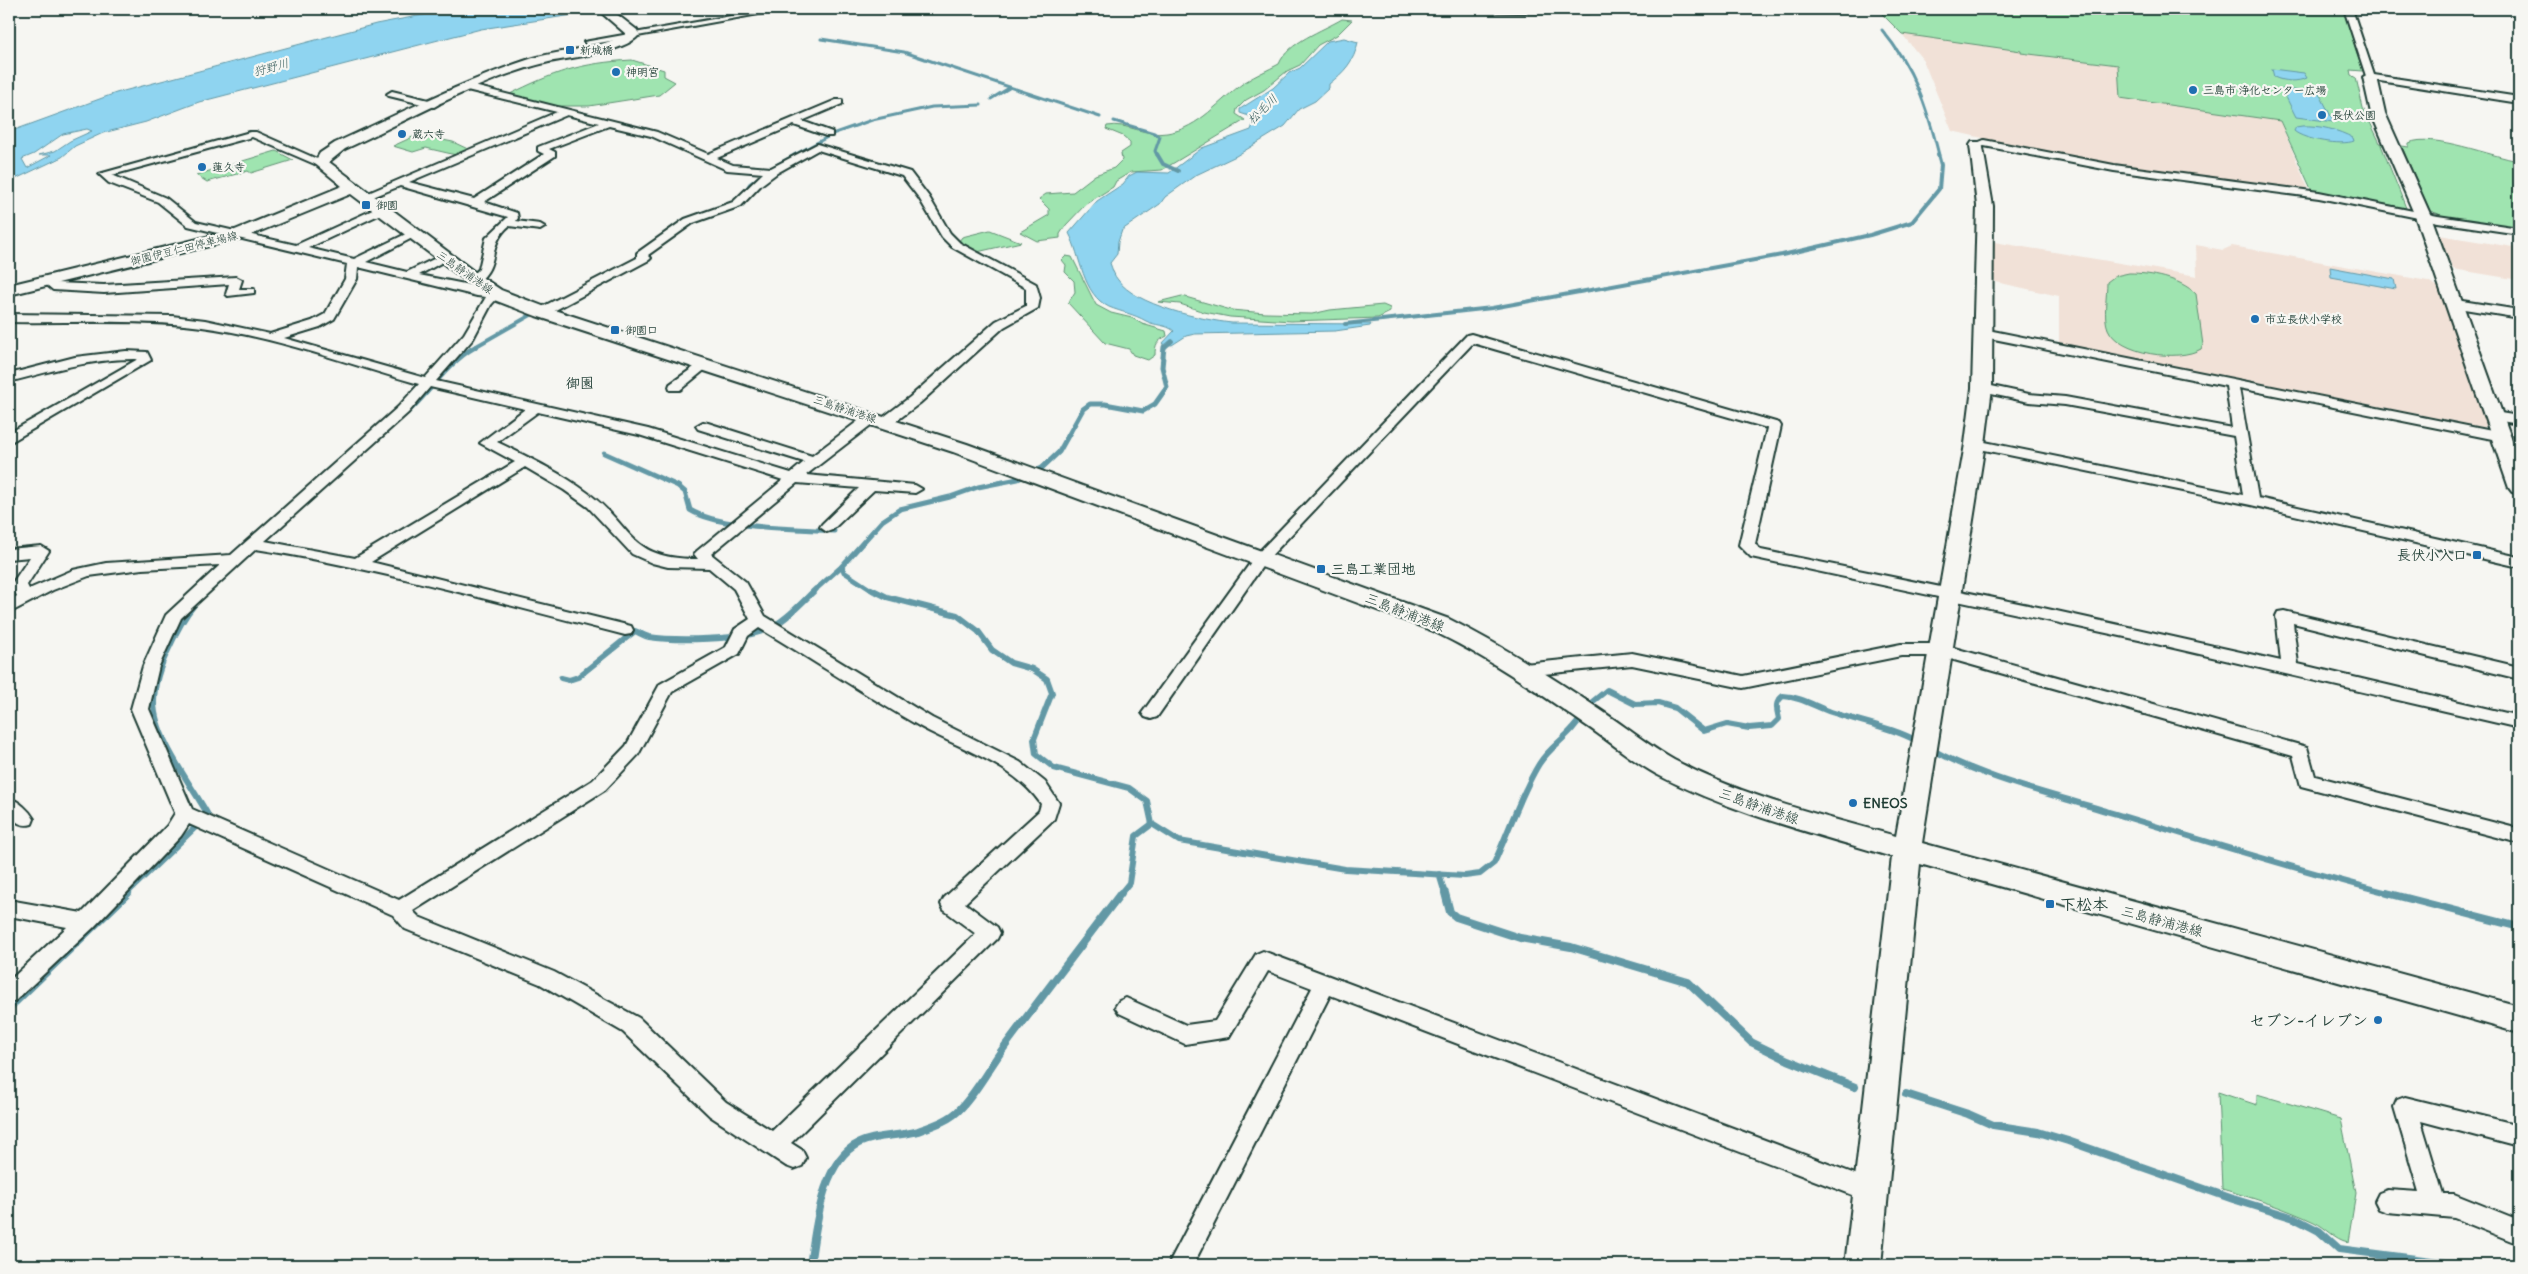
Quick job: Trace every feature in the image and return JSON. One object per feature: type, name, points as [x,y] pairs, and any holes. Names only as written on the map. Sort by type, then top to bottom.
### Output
[{"type":"main road","points":[[320,163],[324,156],[340,146],[535,61],[617,43],[633,34],[603,9]]},
{"type":"main road","points":[[2370,77],[2378,113],[2423,216],[2456,304],[2519,488]]},
{"type":"main road","points":[[1863,1265],[1907,850],[1951,593],[1982,388],[1985,206],[1977,145]]},
{"type":"main road","name":"三島静浦港線","points":[[320,163],[412,234],[495,294],[542,312],[878,420],[1034,474],[1441,624],[1482,645],[1524,670],[1641,752],[1703,786],[1763,809],[2519,1020]]},
{"type":"main road","name":"御園伊豆仁田停車場線","points":[[9,290],[240,234],[359,192]]},
{"type":"street","points":[[588,42],[783,9]]},
{"type":"street","points":[[1454,9],[1589,11]]},
{"type":"street","points":[[2348,9],[2370,77],[2519,100]]},
{"type":"street","points":[[470,88],[654,134],[731,168],[773,171]]},
{"type":"street","points":[[392,94],[434,104]]},
{"type":"street","points":[[708,158],[839,102]]},
{"type":"street","points":[[359,192],[399,183],[568,111]]},
{"type":"street","points":[[793,121],[829,134]]},
{"type":"street","points":[[476,203],[552,154],[542,149],[610,122]]},
{"type":"street","points":[[320,163],[253,134],[104,174],[162,200],[192,224],[410,276],[495,294]]},
{"type":"street","points":[[1977,145],[1984,143],[2148,174],[2227,182],[2319,195],[2423,216],[2519,231]]},
{"type":"street","points":[[542,312],[645,258],[641,255],[689,222],[738,204],[757,183],[773,171],[820,146],[906,174],[924,197],[951,240],[1034,289],[1032,308],[1000,324],[915,400],[878,420],[814,461],[702,554],[740,586],[759,620],[926,722],[1014,767],[1039,787],[1050,803],[1047,814],[951,904],[990,932],[774,1144]]},
{"type":"street","points":[[399,183],[502,210],[513,215],[491,238],[486,269],[482,275],[474,280]]},
{"type":"street","points":[[297,249],[381,210]]},
{"type":"street","points":[[507,223],[540,227]]},
{"type":"street","points":[[272,338],[316,324],[330,316],[351,279],[351,268],[354,263],[412,234]]},
{"type":"street","points":[[410,276],[444,257]]},
{"type":"street","points":[[48,281],[54,286],[104,289],[236,280],[232,294],[250,291]]},
{"type":"street","points":[[495,294],[486,304],[470,336],[403,410],[257,545],[233,560],[174,615],[151,666],[140,709],[185,814],[400,910],[412,923],[547,978],[632,1025],[718,1109],[794,1158]]},
{"type":"street","points":[[2456,304],[2519,314]]},
{"type":"street","points":[[9,318],[194,322],[272,338],[429,383],[643,432],[793,478],[914,489]]},
{"type":"street","points":[[1982,333],[2502,437]]},
{"type":"street","points":[[1151,713],[1261,558],[1471,338],[1774,426],[1747,545],[1756,554],[1951,593],[2290,667],[2519,722]]},
{"type":"street","points":[[9,378],[48,366],[98,357],[143,356],[145,360],[9,439]]},
{"type":"street","points":[[675,387],[704,364]]},
{"type":"street","points":[[2232,384],[2251,501]]},
{"type":"street","points":[[1982,388],[2029,398],[2065,401],[2240,433]]},
{"type":"street","points":[[535,408],[487,443],[524,462],[594,504],[631,546],[644,553],[678,563],[712,562]]},
{"type":"street","points":[[2494,416],[2519,420]]},
{"type":"street","points":[[703,426],[814,461]]},
{"type":"street","points":[[1975,444],[2251,501],[2519,562]]},
{"type":"street","points":[[356,564],[524,462]]},
{"type":"street","points":[[828,527],[870,486]]},
{"type":"street","points":[[257,545],[356,564],[530,604],[624,630]]},
{"type":"street","points":[[9,554],[41,551],[19,586],[26,597]]},
{"type":"street","points":[[9,608],[26,597],[86,571],[124,565],[233,560]]},
{"type":"street","points":[[2290,667],[2284,616],[2519,673]]},
{"type":"street","points":[[400,910],[599,785],[632,750],[666,688],[726,656],[733,650],[741,634],[759,620]]},
{"type":"street","points":[[1524,670],[1632,659],[1743,682],[1901,650],[1940,650],[2301,752],[2307,781],[2519,836]]},
{"type":"street","points":[[9,805],[25,819]]},
{"type":"street","points":[[9,994],[86,922],[174,831],[185,814]]},
{"type":"street","points":[[9,908],[86,922]]},
{"type":"street","points":[[1126,1007],[1185,1034],[1221,1030],[1263,960],[1871,1191]]},
{"type":"street","points":[[1180,1265],[1325,984]]},
{"type":"street","points":[[2434,1203],[2405,1107],[2519,1136]]},
{"type":"street","points":[[2387,1201],[2434,1203],[2454,1206],[2519,1232]]},
{"type":"shaded area","points":[[1902,34],[1996,45],[2021,51],[2022,53],[2264,83],[2308,188],[2275,188],[2201,176],[2165,174],[2060,156],[1952,131],[1923,60]]},
{"type":"shaded area","points":[[2439,235],[2519,248],[2519,280],[2453,269]]},
{"type":"shaded area","name":"市立長伏小学校","points":[[1994,242],[2197,276],[2196,245],[2223,250],[2232,246],[2428,281],[2440,288],[2488,426],[2483,427],[2059,343],[2059,296],[1996,282],[1992,278]]},
{"type":"green space","name":"長伏公園","points":[[1877,9],[2343,9],[2363,71],[2350,70],[2351,75],[2356,78],[2363,108],[2380,143],[2409,147],[2409,143],[2419,140],[2432,141],[2462,146],[2519,161],[2519,229],[2442,218],[2439,214],[2430,211],[2402,147],[2381,145],[2406,208],[2312,191],[2280,121],[2120,98],[2118,65],[2021,53],[2021,51],[1902,34]]},
{"type":"green space","points":[[1342,19],[1352,20],[1337,35],[1318,45],[1300,65],[1287,71],[1264,90],[1246,100],[1237,109],[1236,114],[1245,120],[1162,170],[1131,172],[1116,181],[1113,187],[1086,204],[1066,225],[1060,234],[1060,238],[1037,241],[1020,232],[1049,215],[1049,209],[1039,199],[1046,194],[1073,192],[1095,175],[1114,168],[1122,160],[1121,153],[1130,147],[1130,142],[1123,136],[1106,129],[1107,126],[1122,126],[1159,134],[1179,130],[1209,112],[1245,82],[1279,64],[1283,56],[1298,43]]},
{"type":"green space","points":[[632,60],[664,70],[664,76],[675,82],[659,95],[589,106],[549,106],[508,95],[539,80],[582,66]]},
{"type":"green space","points":[[417,135],[453,142],[470,150],[456,155],[426,148],[413,152],[393,146]]},
{"type":"green space","points":[[276,151],[293,160],[251,173],[248,171],[207,182],[196,175]]},
{"type":"green space","points":[[990,230],[1021,242],[977,252],[968,249],[959,241],[962,237]]},
{"type":"green space","points":[[1066,256],[1072,257],[1096,305],[1111,313],[1132,318],[1142,324],[1166,331],[1167,336],[1157,343],[1155,355],[1148,360],[1133,355],[1129,349],[1105,343],[1068,303],[1075,292],[1074,281],[1065,272],[1066,265],[1062,260]]},
{"type":"green space","points":[[2129,273],[2146,274],[2174,280],[2196,294],[2203,345],[2201,349],[2179,355],[2150,354],[2124,345],[2114,338],[2108,329],[2106,319],[2107,282],[2115,276]]},
{"type":"green space","points":[[1182,296],[1231,310],[1266,313],[1312,314],[1330,310],[1383,305],[1390,308],[1390,312],[1378,318],[1291,321],[1230,317],[1204,312],[1180,304],[1158,302]]},
{"type":"green space","points":[[2218,1092],[2257,1105],[2257,1094],[2341,1119],[2356,1193],[2348,1242],[2319,1224],[2303,1217],[2222,1189]]},
{"type":"water","name":"狩野川","points":[[454,9],[612,9],[481,29],[199,102],[146,122],[103,133],[75,146],[62,157],[9,182],[9,132],[116,93],[376,24]],"holes":[[[87,129],[92,131],[70,141],[55,151],[39,155],[51,155],[27,168],[22,159],[34,154],[63,134]]]},
{"type":"water","name":"松毛川","points":[[1344,38],[1358,42],[1356,49],[1348,66],[1329,84],[1329,88],[1315,101],[1299,109],[1285,126],[1236,156],[1196,175],[1165,197],[1160,204],[1122,230],[1117,254],[1110,263],[1114,274],[1127,289],[1154,304],[1187,315],[1232,323],[1371,324],[1370,326],[1335,331],[1195,334],[1186,336],[1172,345],[1162,344],[1174,331],[1171,329],[1149,323],[1109,307],[1100,301],[1093,293],[1083,274],[1069,233],[1097,201],[1137,172],[1169,173],[1202,148],[1251,130],[1254,122],[1249,116],[1240,113],[1240,109],[1273,88],[1289,73],[1300,68],[1328,41]]},
{"type":"water","points":[[2272,69],[2304,73],[2307,78],[2295,81],[2282,80],[2274,77]]},
{"type":"water","points":[[2282,89],[2319,93],[2334,122],[2296,117]]},
{"type":"water","points":[[2315,126],[2335,130],[2353,138],[2354,141],[2341,143],[2306,137],[2294,131],[2296,127]]},
{"type":"water","points":[[2330,267],[2394,279],[2396,289],[2331,277]]},
{"type":"waterway","points":[[1882,30],[1903,59],[1918,89],[1930,121],[1939,155]]},
{"type":"waterway","points":[[821,39],[904,52],[1100,117]]},
{"type":"waterway","points":[[991,99],[1009,88]]},
{"type":"waterway","points":[[794,155],[835,133],[872,120],[932,107],[981,105]]},
{"type":"waterway","points":[[1114,121],[1154,133],[1160,137],[1155,151],[1157,155]]},
{"type":"waterway","points":[[777,165],[797,154]]},
{"type":"waterway","points":[[1157,154],[1163,164],[1178,171]]},
{"type":"waterway","points":[[1345,324],[1492,308],[1782,255],[1870,235],[1912,222],[1939,189],[1941,165],[1938,154]]},
{"type":"waterway","points":[[745,192],[750,184],[765,173]]},
{"type":"waterway","points":[[724,212],[743,204]]},
{"type":"waterway","points":[[473,348],[538,311]]},
{"type":"waterway","points":[[1164,348],[1172,341]]},
{"type":"waterway","points":[[407,413],[456,361],[475,347]]},
{"type":"waterway","points":[[842,566],[882,521],[900,509],[950,497],[978,487],[1018,479],[1042,468],[1059,452],[1083,409],[1090,404],[1105,404],[1143,411],[1155,404],[1167,387],[1162,367],[1164,347]]},
{"type":"waterway","points":[[604,453],[678,486],[685,492],[690,510],[704,516],[739,524],[834,531]]},
{"type":"waterway","points":[[814,591],[842,566]]},
{"type":"waterway","points":[[842,566],[844,572],[873,591]]},
{"type":"waterway","points":[[561,678],[569,680],[578,677],[635,631],[649,637],[691,639],[725,638],[765,630],[786,618],[816,589]]},
{"type":"waterway","points":[[871,589],[887,597],[957,615],[978,631],[992,650],[1011,663],[1032,669],[1047,679],[1052,693],[1034,739],[1036,754],[1054,768],[1129,788],[1147,801],[1152,824]]},
{"type":"waterway","points":[[126,894],[208,815],[167,745],[160,730],[154,702],[157,681],[163,661],[180,625],[194,605]]},
{"type":"waterway","points":[[1586,707],[1607,690],[1635,704],[1658,703],[1675,708],[1704,731],[1727,724],[1749,728],[1772,726],[1779,719],[1777,704],[1783,696],[1802,700],[1919,742]]},
{"type":"waterway","points":[[1439,874],[1465,876],[1480,874],[1494,863],[1521,799],[1539,764],[1549,751],[1573,728],[1582,715]]},
{"type":"waterway","points":[[1931,749],[1952,760],[2018,785],[2285,865],[2392,894]]},
{"type":"waterway","points":[[1120,894],[1129,883],[1136,836],[1152,824]]},
{"type":"waterway","points":[[1152,824],[1179,841],[1345,869],[1439,874]]},
{"type":"waterway","points":[[1439,874],[1445,894]]},
{"type":"waterway","points":[[9,1008],[128,893]]},
{"type":"waterway","points":[[810,1265],[822,1197],[828,1180],[846,1152],[866,1140],[911,1133],[941,1122],[957,1112],[973,1094],[1005,1046],[1121,893]]},
{"type":"waterway","points":[[1445,893],[1450,912],[1456,917],[1520,938],[1571,947],[1688,982],[1751,1042],[1788,1060],[1855,1087]]},
{"type":"waterway","points":[[2387,893],[2519,927]]},
{"type":"waterway","points":[[1906,1094],[1968,1114],[1993,1125],[2038,1132],[2068,1141],[2233,1199],[2294,1218],[2319,1231],[2339,1249],[2462,1265]]},
{"type":"place","name":"新城橋","points":[[570,50]]},
{"type":"place","name":"神明宮","points":[[616,72]]},
{"type":"place","name":"三島市 浄化センター広場","points":[[2193,90]]},
{"type":"place","name":"長伏公園","points":[[2322,115]]},
{"type":"place","name":"蔵六寺","points":[[402,134]]},
{"type":"place","name":"蓮久寺","points":[[202,167]]},
{"type":"place","name":"御園","points":[[366,205]]},
{"type":"place","name":"市立長伏小学校","points":[[2255,319]]},
{"type":"place","name":"御園口","points":[[615,330]]},
{"type":"place","name":"長伏小入口","points":[[2477,555]]},
{"type":"place","name":"三島工業団地","points":[[1321,569]]},
{"type":"place","name":"ENEOS","points":[[1853,803]]},
{"type":"place","name":"下松本","points":[[2050,904]]},
{"type":"place","name":"セブン-イレブン","points":[[2378,1020]]},
{"type":"district","name":"御園","points":[[580,383]]}]
